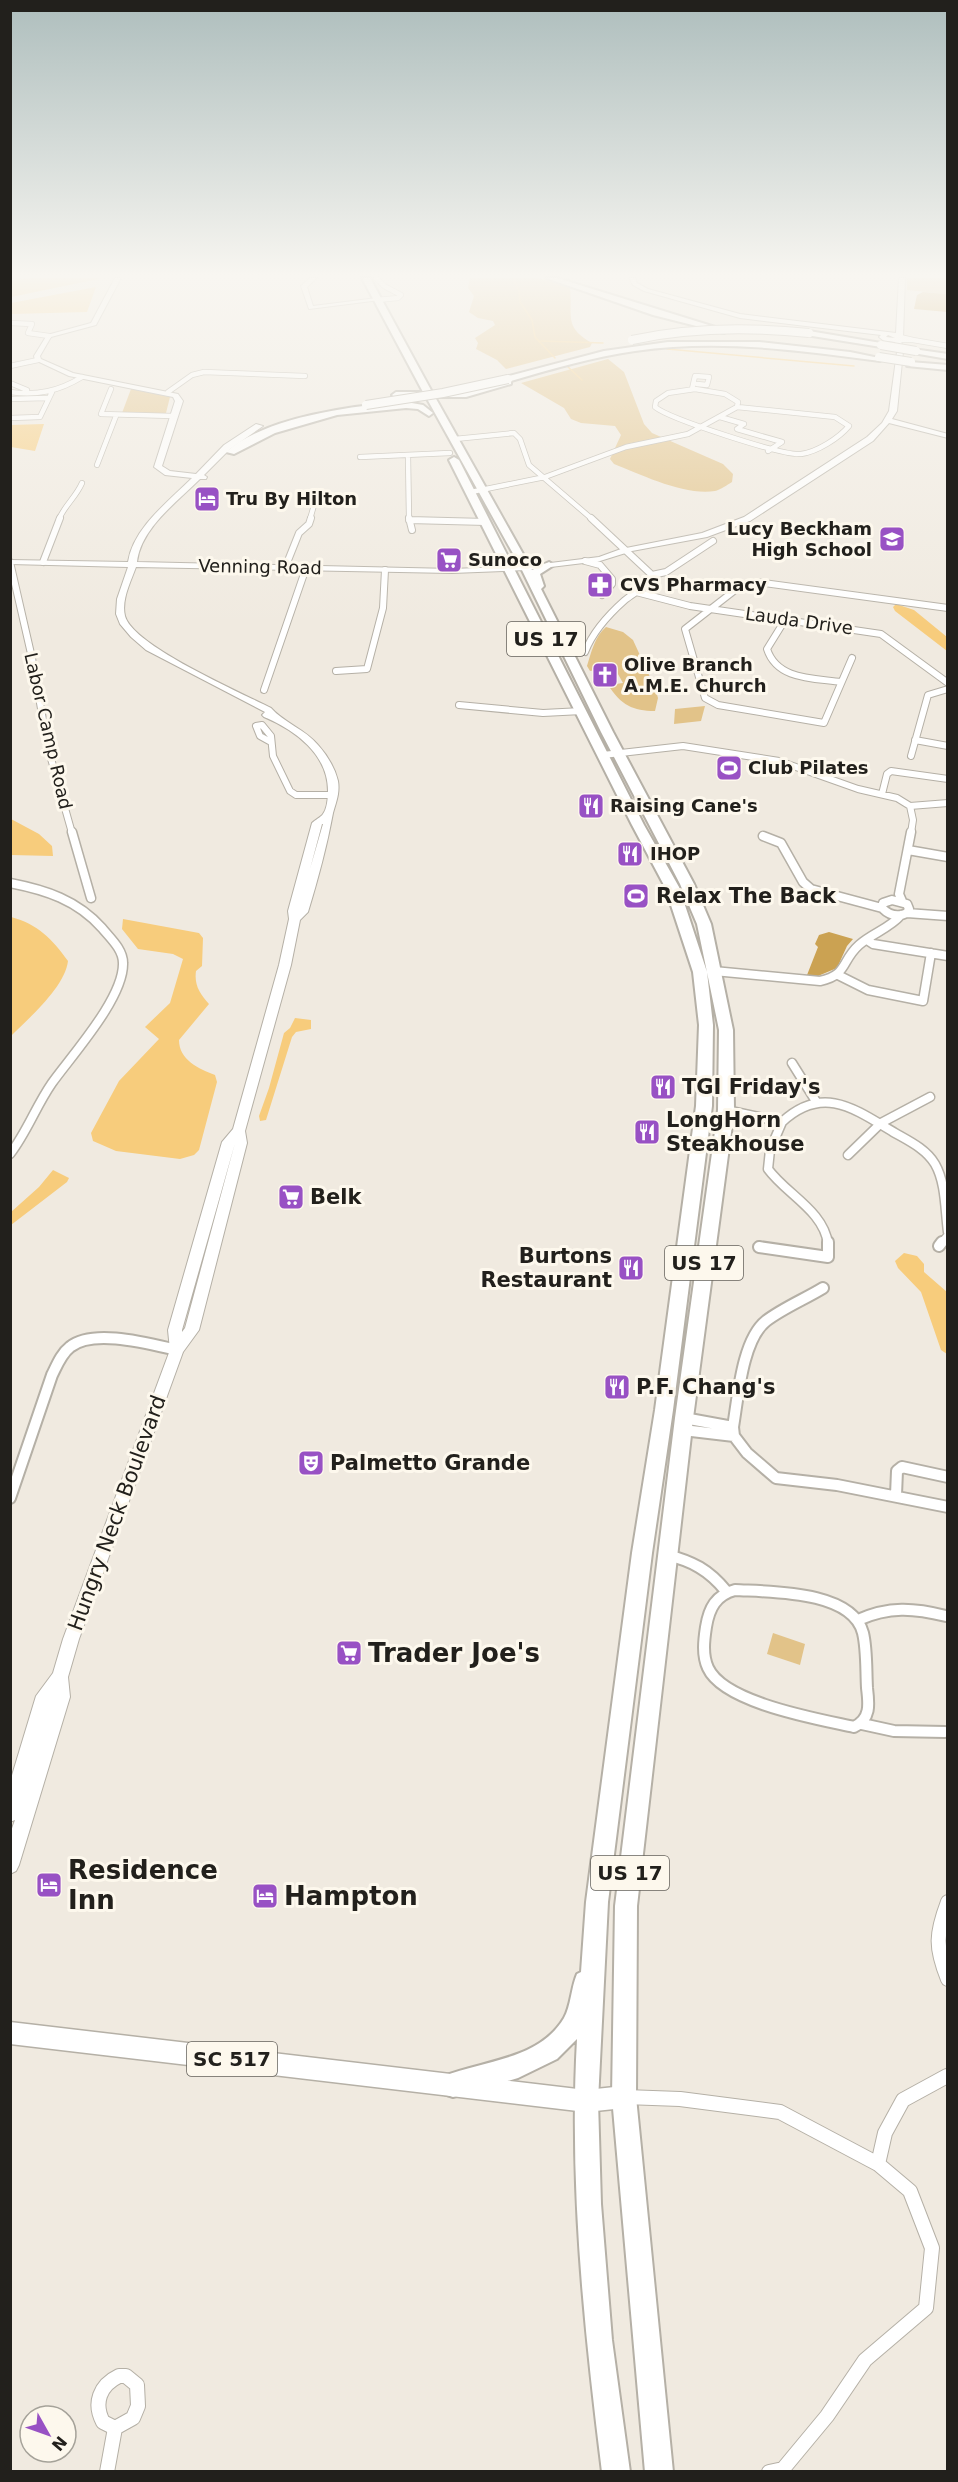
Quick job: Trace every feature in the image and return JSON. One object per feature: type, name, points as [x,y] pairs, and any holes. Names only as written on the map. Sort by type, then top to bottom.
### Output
[{"type":"highway","points":[[308,408],[411,394]]},
{"type":"highway","points":[[391,405],[420,394]]},
{"type":"highway","name":"US 17","points":[[422,394],[429,412],[582,711],[611,754],[687,884],[704,924],[726,1030],[726,1110],[667,1555],[626,1906],[624,2097],[659,2472]]},
{"type":"highway","name":"US 17","points":[[423,394],[440,413],[536,588],[672,887],[700,972],[706,1025],[702,1118],[664,1410],[642,1553],[594,1940],[586,2102],[588,2204],[599,2340],[616,2472]]},
{"type":"highway","points":[[263,424],[306,411],[437,394]]},
{"type":"highway","points":[[458,394],[466,394]]},
{"type":"highway","points":[[440,413],[445,401],[466,394]]},
{"type":"highway","points":[[231,452],[257,432],[285,420],[366,403]]},
{"type":"highway","points":[[231,452],[268,431],[300,420],[338,412],[391,405],[416,406],[429,412]]},
{"type":"highway","points":[[536,588],[539,585],[534,573],[549,566]]},
{"type":"highway","points":[[453,2085],[520,2065],[547,2053],[573,2026],[594,1940]]},
{"type":"main road","points":[[172,394],[179,397],[158,467],[168,473],[207,477]]},
{"type":"main road","points":[[524,566],[628,551],[704,535],[747,519],[864,443],[888,420],[893,411],[895,394]]},
{"type":"main road","points":[[893,411],[930,430]]},
{"type":"main road","points":[[888,420],[948,436]]},
{"type":"main road","name":"Hungry Neck Boulevard","points":[[10,1865],[61,1697],[60,1677],[71,1639],[177,1350],[192,1330],[241,1143],[239,1131],[295,919],[303,912],[328,823],[327,816],[333,795],[330,768],[322,755],[295,730],[168,663],[162,655],[141,642],[124,624],[120,614],[121,599],[133,565],[132,560],[147,529],[236,439],[263,424]]},
{"type":"main road","name":"Hungry Neck Boulevard","points":[[133,565],[140,560],[157,526],[231,452]]},
{"type":"main road","points":[[524,566],[600,562],[628,551]]},
{"type":"main road","name":"Venning Road","points":[[10,562],[452,571],[524,566]]},
{"type":"main road","name":"Hungry Neck Boulevard","points":[[10,1813],[45,1696],[60,1677]]},
{"type":"main road","points":[[19,1840],[17,1825],[19,1785],[40,1742],[53,1724]]},
{"type":"main road","name":"SC 517","points":[[10,2033],[586,2102],[624,2097]]},
{"type":"street","points":[[10,418],[40,417],[51,394]]},
{"type":"street","points":[[109,394],[101,414],[173,416]]},
{"type":"street","points":[[469,489],[545,477],[626,447],[680,437],[703,426],[737,407],[835,417],[848,424],[845,431],[813,451],[787,457],[768,451],[782,442],[735,429],[714,429],[703,426],[674,418],[655,407],[656,401],[666,394]]},
{"type":"street","points":[[722,394],[738,402],[737,407]]},
{"type":"street","points":[[10,399],[49,398]]},
{"type":"street","points":[[97,465],[116,416]]},
{"type":"street","points":[[720,417],[744,424],[735,429]]},
{"type":"street","points":[[714,429],[720,434],[771,448]]},
{"type":"street","points":[[735,429],[739,439]]},
{"type":"street","points":[[455,439],[514,433],[520,439],[527,463],[628,551],[652,575]]},
{"type":"street","points":[[749,442],[760,435]]},
{"type":"street","points":[[360,457],[408,455],[446,445]]},
{"type":"street","points":[[408,455],[409,520],[412,530]]},
{"type":"street","points":[[43,562],[63,509],[76,495],[82,483]]},
{"type":"street","points":[[285,568],[299,533],[309,524],[317,495]]},
{"type":"street","points":[[409,520],[486,522]]},
{"type":"street","points":[[652,575],[666,572],[713,541]]},
{"type":"street","name":"Labor Camp Road","points":[[10,562],[48,748],[91,898]]},
{"type":"street","points":[[600,562],[613,582],[602,595]]},
{"type":"street","points":[[264,690],[306,568]]},
{"type":"street","points":[[336,671],[367,669],[382,611],[386,590],[386,570]]},
{"type":"street","points":[[585,652],[603,623],[648,583],[652,575]]},
{"type":"street","points":[[852,658],[824,723],[709,702],[705,698],[685,629],[744,584],[756,582],[948,608]]},
{"type":"street","name":"Lauda Drive","points":[[636,592],[690,606],[881,634],[948,683]]},
{"type":"street","points":[[10,607],[20,604]]},
{"type":"street","points":[[785,620],[767,649],[773,665],[788,673],[842,682]]},
{"type":"street","points":[[911,756],[928,695],[948,689]]},
{"type":"street","points":[[459,705],[543,713],[582,711]]},
{"type":"street","points":[[915,740],[948,746]]},
{"type":"street","points":[[269,741],[290,791],[296,795],[333,795]]},
{"type":"street","points":[[611,754],[672,746],[691,747],[789,763],[858,789],[897,798],[910,806],[948,803]]},
{"type":"street","points":[[882,794],[887,774],[891,771],[948,779]]},
{"type":"street","points":[[714,971],[820,981],[845,970],[850,956],[859,944],[887,931],[901,905],[913,820],[910,806]]},
{"type":"street","points":[[763,836],[781,843],[803,882],[811,889],[884,908],[901,905],[922,912],[948,916]]},
{"type":"street","points":[[908,850],[948,857]]},
{"type":"street","points":[[10,883],[48,891],[81,907],[116,945],[123,961],[120,980],[108,1003],[44,1094],[26,1131],[10,1154]]},
{"type":"street","points":[[884,908],[901,905]]},
{"type":"street","points":[[884,908],[887,931]]},
{"type":"street","points":[[867,940],[873,944],[948,956]]},
{"type":"street","points":[[838,975],[861,989],[923,1001],[931,953]]},
{"type":"street","points":[[792,1063],[817,1103]]},
{"type":"street","points":[[848,1155],[881,1124],[930,1097]]},
{"type":"street","points":[[759,1247],[828,1257],[829,1248],[825,1229],[818,1216],[788,1195],[768,1169],[770,1150],[782,1122],[795,1109],[817,1103],[840,1104],[855,1109],[922,1149],[934,1162],[941,1178],[948,1234],[939,1246]]},
{"type":"street","points":[[726,1110],[782,1122]]},
{"type":"street","points":[[823,1288],[765,1322],[754,1335],[742,1374],[734,1432],[753,1459],[776,1478],[896,1495],[948,1507]]},
{"type":"street","points":[[10,1498],[52,1375],[61,1356],[69,1347],[85,1340],[114,1339],[177,1350]]},
{"type":"street","points":[[684,1424],[734,1432]]},
{"type":"street","points":[[896,1495],[897,1471],[902,1467],[948,1477]]},
{"type":"street","points":[[667,1555],[703,1566],[726,1591]]},
{"type":"street","points":[[862,1724],[868,1717],[869,1707],[863,1630],[858,1620],[834,1603],[818,1597],[735,1590],[726,1591],[717,1598],[709,1611],[705,1637],[705,1661],[716,1680],[725,1688],[772,1708],[854,1726],[862,1724],[894,1731],[945,1732]]},
{"type":"street","points":[[858,1620],[881,1610],[906,1606],[946,1616]]},
{"type":"street","points":[[948,1902],[938,1929],[936,1951],[948,1979]]},
{"type":"street","points":[[878,2164],[885,2133],[903,2100],[948,2076]]},
{"type":"street","points":[[624,2097],[680,2099],[780,2112],[878,2164],[910,2191],[932,2248],[926,2308],[865,2360],[827,2416],[783,2469],[769,2472]]},
{"type":"street","points":[[107,2472],[115,2428]]},
{"type":"shaded area","points":[[129,394],[155,394],[170,397],[166,413],[122,413]]},
{"type":"shaded area","points":[[540,394],[632,394],[644,424],[652,433],[723,464],[733,474],[732,482],[721,489],[703,492],[664,484],[614,464],[610,459],[621,435],[615,426],[581,423],[571,419],[564,408]]},
{"type":"shaded area","points":[[44,424],[35,451],[11,447],[11,425]]},
{"type":"shaded area","points":[[896,604],[914,610],[947,637],[947,651],[895,611],[893,607]]},
{"type":"shaded area","points":[[606,627],[623,632],[633,640],[655,688],[658,698],[655,711],[628,706],[618,698],[608,685],[623,683],[614,667],[590,671],[587,666],[596,640]]},
{"type":"shaded area","points":[[705,706],[701,721],[674,724],[675,709]]},
{"type":"shaded area","points":[[11,819],[39,834],[52,846],[53,856],[11,855]]},
{"type":"shaded area","points":[[11,917],[44,933],[68,961],[53,991],[11,1036]]},
{"type":"shaded area","points":[[123,919],[199,933],[203,938],[202,966],[196,971],[196,981],[200,993],[209,1004],[179,1040],[182,1053],[186,1058],[197,1067],[215,1075],[217,1082],[199,1150],[194,1155],[180,1159],[116,1151],[93,1141],[91,1133],[119,1081],[159,1039],[145,1027],[170,1003],[183,959],[173,954],[138,949],[122,929]]},
{"type":"shaded area","points":[[829,932],[853,939],[847,946],[837,968],[818,976],[807,975],[818,947],[815,944],[819,935]]},
{"type":"shaded area","points":[[295,1018],[311,1020],[311,1029],[296,1032],[292,1037],[266,1120],[260,1121],[259,1116],[284,1033],[290,1028]]},
{"type":"shaded area","points":[[53,1170],[69,1178],[67,1182],[11,1225],[11,1212],[39,1187]]},
{"type":"shaded area","points":[[904,1253],[917,1256],[924,1264],[924,1272],[947,1292],[947,1354],[941,1350],[921,1292],[898,1268],[895,1261]]},
{"type":"shaded area","points":[[773,1633],[805,1644],[800,1665],[767,1654]]},
{"type":"place","name":"Tru By Hilton","points":[[207,499]]},
{"type":"place","name":"Lucy Beckham High School","points":[[892,539]]},
{"type":"place","name":"Sunoco","points":[[449,560]]},
{"type":"place","name":"CVS Pharmacy","points":[[600,585]]},
{"type":"place","name":"Olive Branch A.M.E. Church","points":[[605,675]]},
{"type":"place","name":"Club Pilates","points":[[729,768]]},
{"type":"place","name":"Raising Cane's","points":[[591,806]]},
{"type":"place","name":"IHOP","points":[[630,854]]},
{"type":"place","name":"Relax The Back","points":[[636,896]]},
{"type":"place","name":"TGI Friday's","points":[[663,1087]]},
{"type":"place","name":"LongHorn Steakhouse","points":[[647,1132]]},
{"type":"place","name":"Belk","points":[[291,1197]]},
{"type":"place","name":"Burtons Restaurant","points":[[631,1268]]},
{"type":"place","name":"P.F. Chang's","points":[[617,1387]]},
{"type":"place","name":"Palmetto Grande","points":[[311,1463]]},
{"type":"place","name":"Trader Joe's","points":[[349,1653]]},
{"type":"place","name":"Residence Inn","points":[[49,1885]]},
{"type":"place","name":"Hampton","points":[[265,1896]]}]
